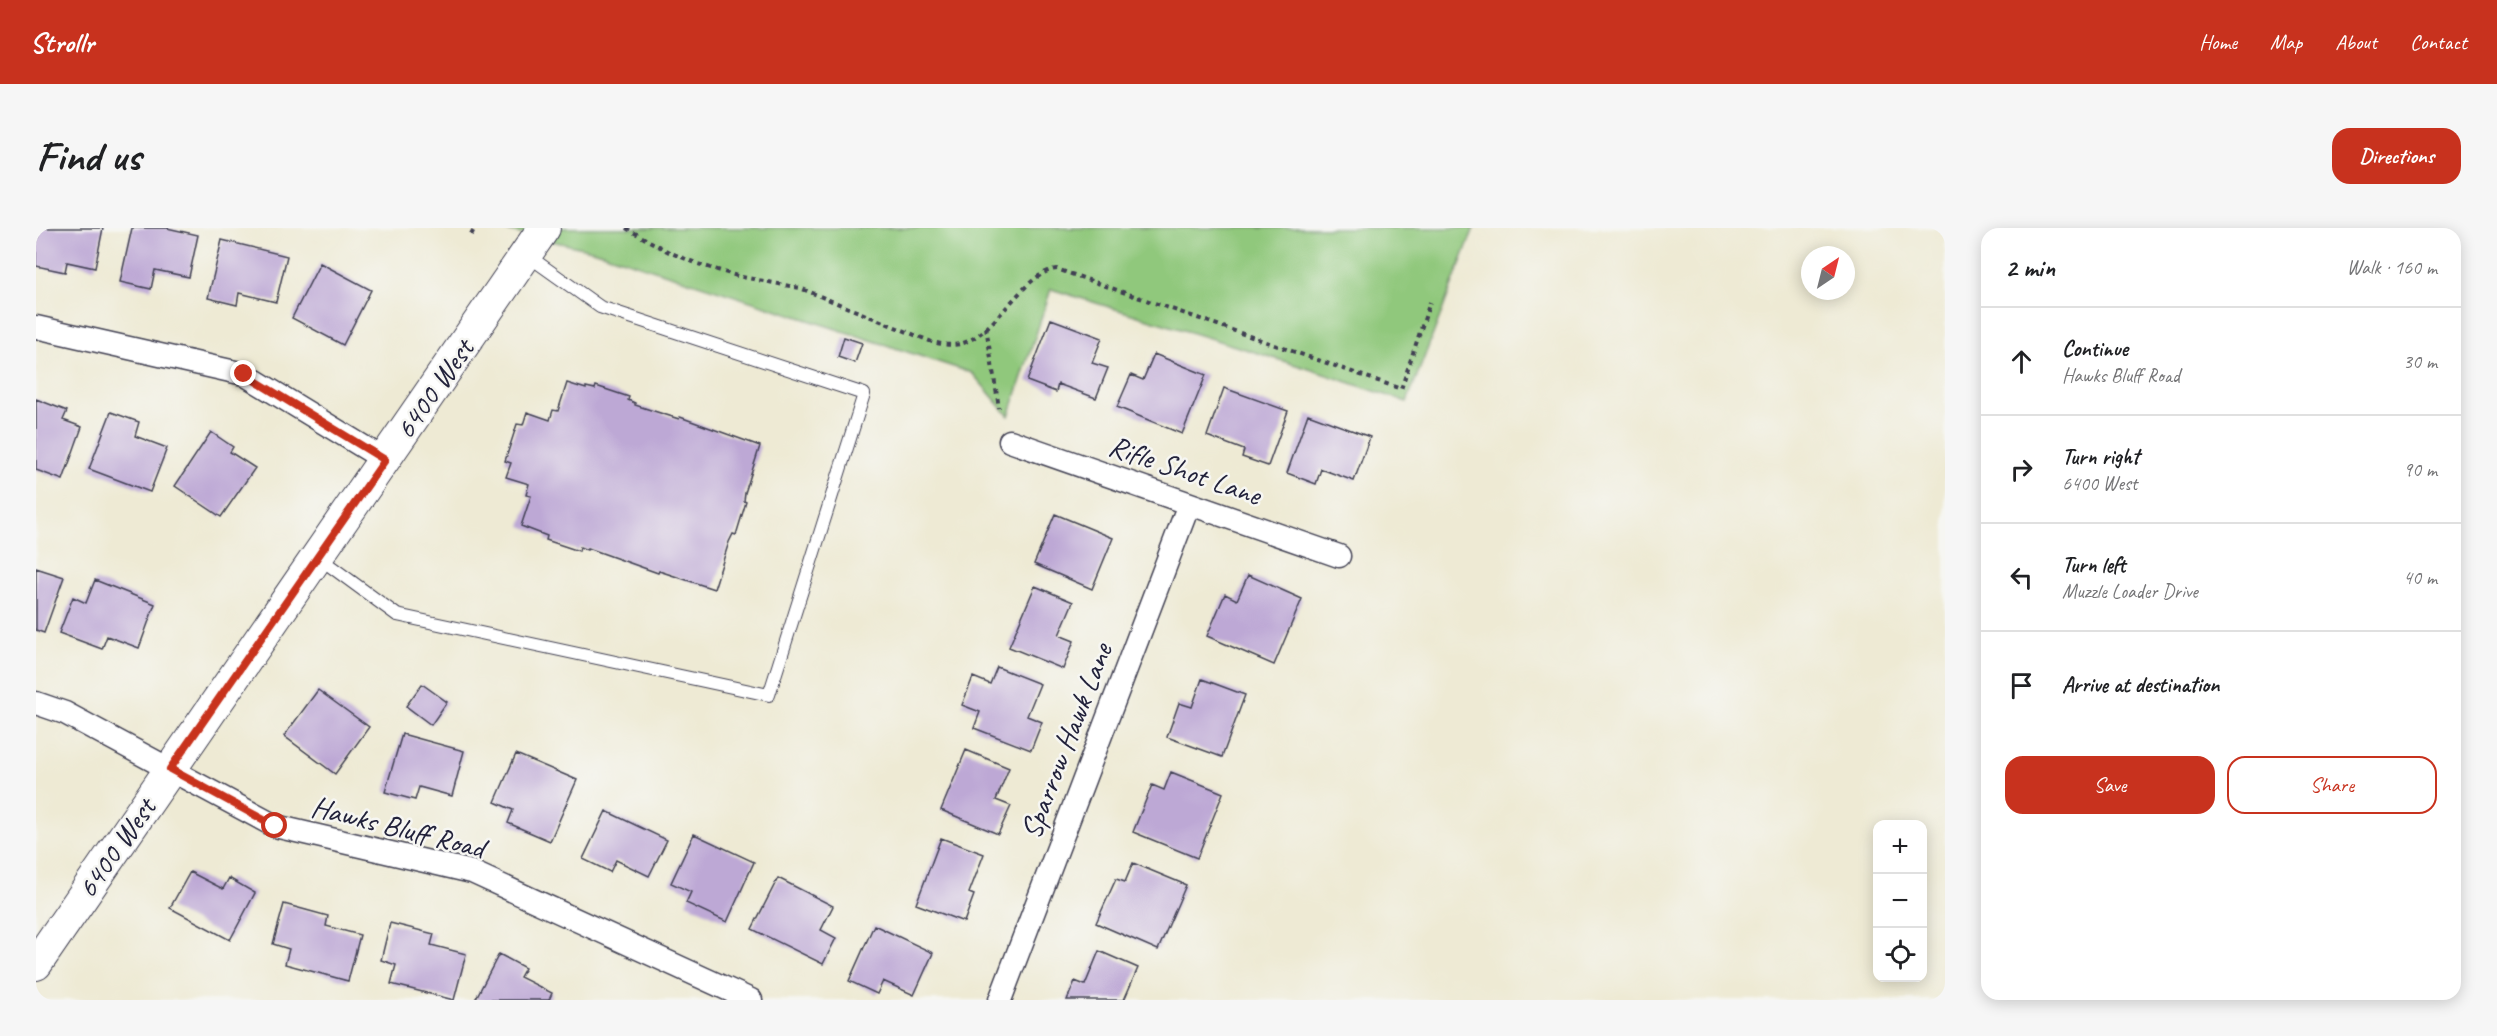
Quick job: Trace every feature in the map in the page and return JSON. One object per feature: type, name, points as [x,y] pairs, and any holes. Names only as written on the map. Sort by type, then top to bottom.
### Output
[{"type":"street","name":"6400 West","points":[[36,964],[544,228]]},
{"type":"street","points":[[36,327],[244,374],[385,460]]},
{"type":"street","name":"Rifle Shot Lane","points":[[1010,441],[1339,556]]},
{"type":"street","name":"Sparrow Hawk Lane","points":[[1000,1000],[1190,504]]},
{"type":"street","name":"Hawks Bluff Road","points":[[36,703],[66,713],[275,826],[472,872],[751,1000]]},
{"type":"lane","points":[[318,557],[397,615],[769,695],[864,394],[600,307],[527,255]]},
{"type":"path","points":[[471,235],[475,228]]},
{"type":"path","points":[[626,228],[669,252],[698,264],[737,276],[800,288],[932,342],[962,344],[975,337],[1042,274],[1048,270],[1064,270],[1401,389],[1430,302]]},
{"type":"path","points":[[986,327],[999,408]]},
{"type":"green space","points":[[494,228],[1474,228],[1407,402],[1309,369],[1051,289],[1009,416],[972,373],[596,251]]},
{"type":"building","points":[[40,228],[103,228],[95,268],[67,262],[65,272],[36,266],[36,245]]},
{"type":"building","points":[[132,228],[167,228],[198,235],[189,277],[155,270],[151,289],[120,282]]},
{"type":"building","points":[[222,240],[287,256],[276,302],[239,293],[237,305],[208,298]]},
{"type":"building","points":[[320,263],[371,290],[343,345],[292,318]]},
{"type":"building","points":[[1051,319],[1102,338],[1092,363],[1108,368],[1096,398],[1058,384],[1056,392],[1027,381]]},
{"type":"building","points":[[844,337],[862,343],[855,363],[838,357]]},
{"type":"building","points":[[1154,354],[1206,375],[1182,434],[1117,407],[1131,375],[1143,380]]},
{"type":"building","points":[[567,383],[586,389],[586,387],[595,389],[596,386],[629,397],[628,400],[635,405],[679,419],[680,417],[760,446],[745,493],[744,501],[746,502],[736,535],[733,534],[729,542],[714,589],[659,571],[658,573],[588,548],[587,550],[580,547],[579,551],[546,540],[547,536],[521,526],[531,496],[526,495],[529,484],[506,477],[511,463],[505,461],[517,424],[523,425],[527,412],[550,420],[553,410],[558,411]]},
{"type":"building","points":[[1224,388],[1288,411],[1268,466],[1242,457],[1244,450],[1207,436]]},
{"type":"building","points":[[36,399],[67,411],[63,420],[82,427],[63,480],[36,470]]},
{"type":"building","points":[[111,412],[139,422],[135,436],[167,448],[150,492],[89,469]]},
{"type":"building","points":[[1308,414],[1370,437],[1354,481],[1321,469],[1316,484],[1287,473]]},
{"type":"building","points":[[211,432],[233,447],[230,452],[255,468],[221,517],[175,486]]},
{"type":"building","points":[[1055,514],[1113,538],[1092,589],[1034,564]]},
{"type":"building","points":[[36,568],[64,577],[44,633],[36,630]]},
{"type":"building","points":[[1248,575],[1302,599],[1274,665],[1207,636],[1225,594],[1237,600]]},
{"type":"building","points":[[95,580],[155,604],[139,648],[107,636],[102,649],[59,633],[73,597],[86,603]]},
{"type":"building","points":[[1035,586],[1073,602],[1059,635],[1074,641],[1063,669],[1009,647]]},
{"type":"building","points":[[997,667],[1040,684],[1027,716],[1042,722],[1031,750],[974,728],[980,712],[962,705],[973,677],[990,684]]},
{"type":"building","points":[[1202,679],[1245,695],[1222,757],[1167,737],[1179,703],[1192,707]]},
{"type":"building","points":[[422,684],[447,702],[431,725],[406,706]]},
{"type":"building","points":[[318,690],[369,727],[335,774],[284,736]]},
{"type":"building","points":[[402,734],[464,751],[452,796],[419,787],[415,800],[385,792]]},
{"type":"building","points":[[966,750],[1009,768],[996,800],[1011,806],[998,834],[941,810]]},
{"type":"building","points":[[516,754],[577,780],[550,841],[508,823],[513,810],[495,802]]},
{"type":"building","points":[[1171,772],[1223,793],[1197,858],[1133,832],[1152,785],[1164,790]]},
{"type":"building","points":[[606,811],[667,840],[649,876],[616,860],[610,872],[583,859]]},
{"type":"building","points":[[694,834],[754,862],[727,922],[686,903],[691,892],[671,883]]},
{"type":"building","points":[[941,838],[984,854],[969,893],[974,895],[964,922],[916,904]]},
{"type":"building","points":[[1133,863],[1186,885],[1158,950],[1096,923],[1116,879],[1125,882]]},
{"type":"building","points":[[190,872],[223,889],[229,878],[255,893],[230,940],[170,908]]},
{"type":"building","points":[[778,878],[833,906],[821,930],[836,938],[823,964],[752,929]]},
{"type":"building","points":[[284,904],[328,916],[326,926],[360,935],[348,981],[285,964],[289,949],[273,944]]},
{"type":"building","points":[[390,923],[434,934],[431,945],[466,954],[454,1000],[391,984],[396,965],[381,960]]},
{"type":"building","points":[[874,925],[933,953],[914,995],[883,981],[877,994],[849,981]]},
{"type":"building","points":[[1099,951],[1138,968],[1124,1000],[1067,1000],[1075,981],[1085,985]]},
{"type":"building","points":[[499,954],[525,968],[520,977],[552,993],[549,1000],[475,1000]]},
{"type":"route","points":[[244,374],[385,460],[170,769],[275,826]]}]
